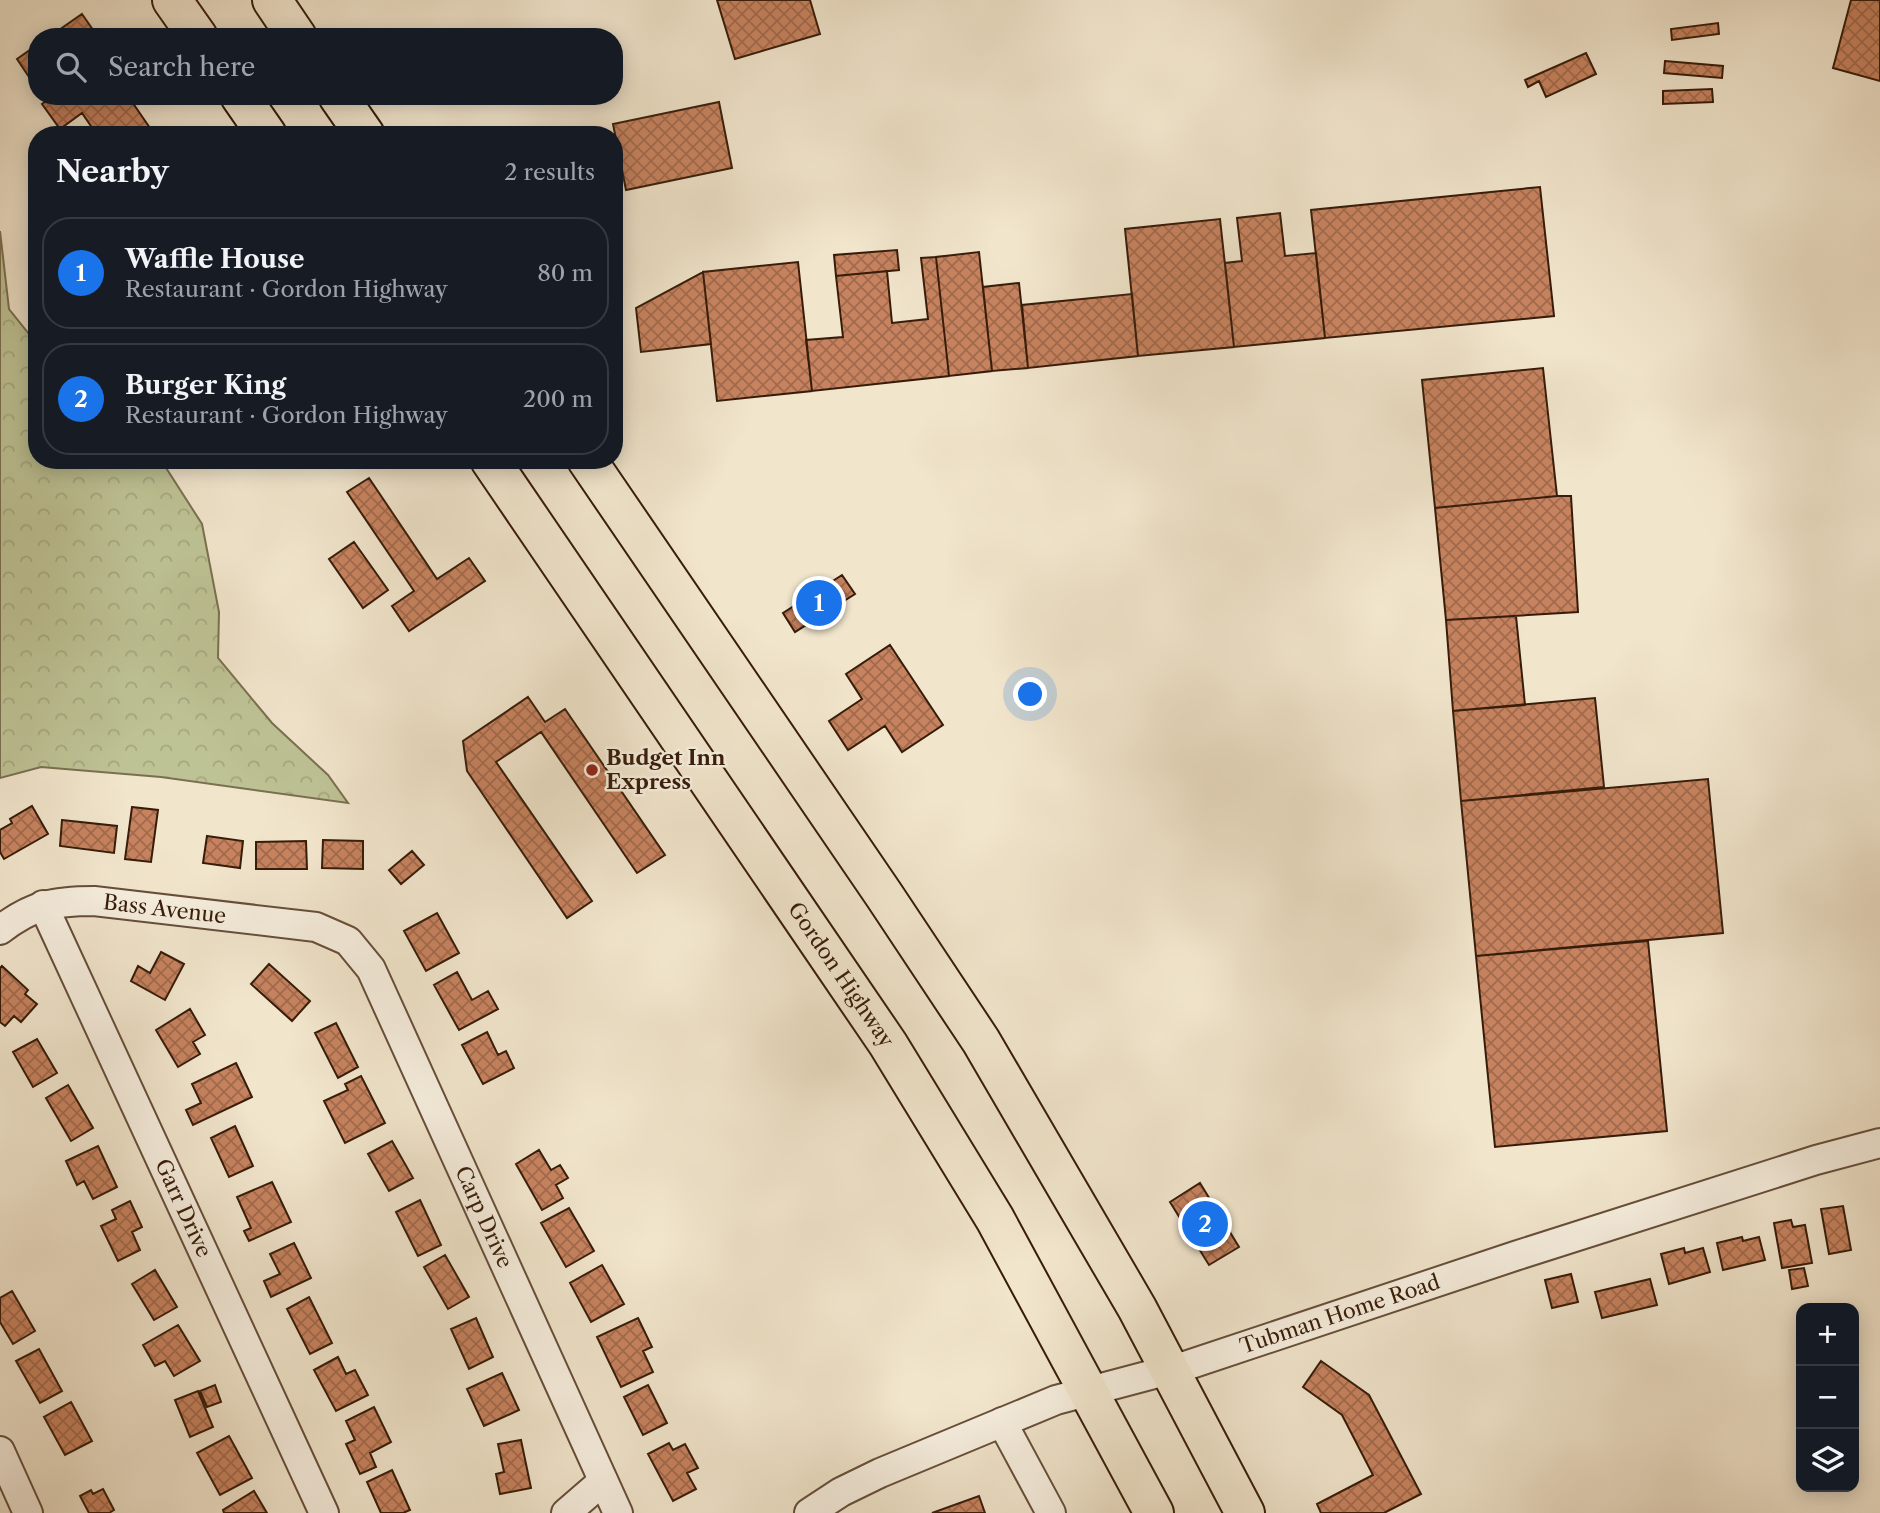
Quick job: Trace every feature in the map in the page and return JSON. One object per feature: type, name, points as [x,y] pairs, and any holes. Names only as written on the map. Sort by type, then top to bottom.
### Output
[{"type":"highway","points":[[172,0],[192,28]]},
{"type":"highway","points":[[272,0],[291,28]]},
{"type":"highway","points":[[246,105],[261,126]]},
{"type":"highway","points":[[344,105],[359,126]]},
{"type":"highway","name":"Gordon Highway","points":[[496,469],[888,1044],[995,1219],[1154,1513]]},
{"type":"highway","points":[[593,469],[981,1041],[1171,1370],[1245,1513]]},
{"type":"street","name":"Bass Avenue","points":[[0,930],[19,916],[43,905],[63,901],[94,901],[295,924],[335,933]]},
{"type":"street","name":"Garr Drive","points":[[43,905],[324,1513]]},
{"type":"street","name":"Carp Drive","points":[[335,933],[355,947],[371,969],[618,1513]]},
{"type":"street","name":"Tubman Home Road","points":[[809,1513],[841,1492],[880,1472],[1056,1400],[1171,1370],[1516,1256],[1816,1160],[1880,1143]]},
{"type":"street","points":[[1002,1422],[1051,1513]]},
{"type":"street","points":[[0,1451],[28,1513]]},
{"type":"street","points":[[566,1513],[603,1481]]},
{"type":"green space","points":[[0,231],[9,309],[28,333],[28,469],[167,469],[202,524],[219,612],[218,658],[272,723],[328,775],[348,803],[161,777],[41,767],[0,778]]},
{"type":"building","points":[[717,0],[810,0],[820,34],[735,59]]},
{"type":"building","points":[[1851,0],[1880,0],[1880,81],[1833,68]]},
{"type":"building","points":[[82,14],[92,28],[62,28]]},
{"type":"building","points":[[1718,23],[1719,34],[1672,40],[1671,29]]},
{"type":"building","points":[[28,51],[28,76],[17,59]]},
{"type":"building","points":[[1586,53],[1596,74],[1546,97],[1539,81],[1528,87],[1525,80]]},
{"type":"building","points":[[1665,61],[1723,66],[1722,78],[1664,73]]},
{"type":"building","points":[[1712,89],[1713,102],[1663,104],[1663,91]]},
{"type":"building","points":[[719,102],[732,168],[626,190],[623,175],[623,126],[613,124]]},
{"type":"building","points":[[43,105],[134,105],[149,126],[91,126],[82,113],[64,126],[58,126]]},
{"type":"building","points":[[1540,187],[1554,316],[1325,338],[1311,210]]},
{"type":"building","points":[[1280,213],[1285,256],[1316,253],[1325,338],[1234,347],[1225,263],[1242,261],[1237,218]]},
{"type":"building","points":[[1220,219],[1234,347],[1138,356],[1125,229]]},
{"type":"building","points":[[897,250],[899,270],[836,276],[834,255]]},
{"type":"building","points":[[979,252],[992,371],[949,376],[936,257]]},
{"type":"building","points":[[936,257],[949,376],[812,391],[806,340],[843,337],[836,276],[887,271],[892,323],[928,319],[921,258]]},
{"type":"building","points":[[798,262],[812,391],[717,401],[703,272]]},
{"type":"building","points":[[703,272],[711,344],[641,352],[636,308]]},
{"type":"building","points":[[1019,283],[1028,368],[992,371],[983,287]]},
{"type":"building","points":[[1132,294],[1138,356],[1028,368],[1022,305]]},
{"type":"building","points":[[1543,368],[1557,496],[1435,508],[1422,380]]},
{"type":"building","points":[[369,478],[437,579],[469,558],[485,581],[409,631],[392,606],[414,591],[347,492]]},
{"type":"building","points":[[1571,496],[1578,612],[1446,620],[1435,508]]},
{"type":"building","points":[[354,542],[388,590],[363,608],[329,559]]},
{"type":"building","points":[[842,575],[855,594],[795,632],[783,613]]},
{"type":"building","points":[[1516,616],[1525,705],[1453,711],[1446,620]]},
{"type":"building","points":[[890,645],[943,725],[902,752],[885,726],[848,750],[829,721],[862,699],[846,674]]},
{"type":"building","points":[[528,697],[545,722],[565,709],[665,855],[637,873],[541,732],[496,762],[592,901],[567,918],[467,771],[463,741]]},
{"type":"building","points":[[1595,698],[1604,787],[1461,801],[1453,711]]},
{"type":"building","points":[[1708,779],[1723,933],[1476,956],[1461,801]]},
{"type":"building","points":[[32,806],[48,834],[4,859],[0,852],[0,830],[12,823],[10,819]]},
{"type":"building","points":[[132,807],[158,810],[151,862],[125,859]]},
{"type":"building","points":[[62,820],[117,826],[114,853],[60,846]]},
{"type":"building","points":[[207,836],[243,841],[240,868],[203,863]]},
{"type":"building","points":[[323,840],[363,841],[363,869],[322,868]]},
{"type":"building","points":[[306,841],[307,869],[256,869],[256,842]]},
{"type":"building","points":[[412,851],[424,865],[401,884],[389,870]]},
{"type":"building","points":[[437,913],[459,953],[426,971],[404,931]]},
{"type":"building","points":[[1648,941],[1667,1131],[1495,1147],[1476,956]]},
{"type":"building","points":[[161,952],[184,964],[165,1000],[131,981],[138,966],[150,973]]},
{"type":"building","points":[[269,964],[310,1001],[292,1021],[251,984]]},
{"type":"building","points":[[2,966],[28,990],[25,994],[37,1004],[21,1022],[14,1016],[5,1026],[0,1022]]},
{"type":"building","points":[[457,972],[472,1000],[488,991],[498,1009],[459,1030],[434,985]]},
{"type":"building","points":[[190,1009],[205,1035],[193,1042],[200,1054],[178,1067],[156,1030]]},
{"type":"building","points":[[336,1023],[358,1067],[338,1078],[315,1033]]},
{"type":"building","points":[[487,1032],[498,1055],[506,1051],[514,1068],[483,1084],[462,1045]]},
{"type":"building","points":[[37,1039],[57,1073],[33,1087],[13,1052]]},
{"type":"building","points":[[236,1063],[252,1097],[193,1125],[186,1110],[201,1103],[192,1084]]},
{"type":"building","points":[[361,1076],[385,1123],[345,1143],[324,1101],[348,1090],[345,1084]]},
{"type":"building","points":[[68,1085],[93,1128],[71,1141],[46,1098]]},
{"type":"building","points":[[235,1126],[253,1166],[229,1177],[211,1138]]},
{"type":"building","points":[[392,1141],[413,1178],[389,1191],[368,1154]]},
{"type":"building","points":[[98,1146],[117,1187],[93,1199],[84,1181],[77,1185],[66,1161]]},
{"type":"building","points":[[539,1150],[551,1170],[560,1165],[568,1178],[556,1185],[563,1198],[542,1210],[516,1164]]},
{"type":"building","points":[[272,1182],[291,1222],[249,1241],[244,1231],[251,1228],[237,1197]]},
{"type":"building","points":[[1200,1183],[1239,1247],[1209,1265],[1170,1202]]},
{"type":"building","points":[[420,1200],[441,1245],[418,1256],[396,1212]]},
{"type":"building","points":[[130,1201],[142,1227],[132,1232],[140,1250],[118,1261],[101,1226],[116,1219],[112,1210]]},
{"type":"building","points":[[1843,1206],[1851,1250],[1829,1254],[1821,1209]]},
{"type":"building","points":[[569,1208],[594,1251],[566,1267],[541,1223]]},
{"type":"building","points":[[1791,1220],[1793,1227],[1805,1225],[1812,1263],[1782,1268],[1774,1223]]},
{"type":"building","points":[[1742,1237],[1743,1241],[1759,1237],[1765,1260],[1723,1270],[1717,1243]]},
{"type":"building","points":[[294,1243],[311,1278],[271,1297],[264,1281],[280,1274],[270,1254]]},
{"type":"building","points":[[1684,1248],[1685,1253],[1703,1248],[1710,1272],[1669,1284],[1661,1254]]},
{"type":"building","points":[[445,1255],[469,1297],[448,1309],[424,1267]]},
{"type":"building","points":[[602,1265],[624,1304],[591,1322],[570,1283]]},
{"type":"building","points":[[1804,1268],[1808,1286],[1792,1289],[1789,1270]]},
{"type":"building","points":[[155,1270],[177,1307],[154,1320],[132,1284]]},
{"type":"building","points":[[1571,1274],[1578,1302],[1552,1308],[1545,1280]]},
{"type":"building","points":[[1650,1279],[1657,1305],[1602,1318],[1595,1292]]},
{"type":"building","points":[[12,1291],[35,1331],[13,1344],[0,1322],[0,1298]]},
{"type":"building","points":[[309,1297],[332,1343],[310,1354],[287,1309]]},
{"type":"building","points":[[476,1318],[493,1357],[469,1369],[451,1329]]},
{"type":"building","points":[[638,1318],[652,1347],[643,1351],[653,1372],[621,1387],[597,1337]]},
{"type":"building","points":[[178,1325],[200,1361],[174,1376],[165,1361],[155,1366],[143,1345]]},
{"type":"building","points":[[39,1349],[62,1391],[40,1403],[16,1361]]},
{"type":"building","points":[[338,1357],[346,1374],[355,1370],[368,1395],[336,1411],[314,1370]]},
{"type":"building","points":[[1321,1361],[1369,1395],[1421,1494],[1384,1513],[1321,1513],[1317,1504],[1373,1475],[1342,1415],[1303,1387]]},
{"type":"building","points":[[502,1373],[519,1410],[484,1426],[467,1389]]},
{"type":"building","points":[[215,1385],[221,1402],[207,1407],[200,1391]]},
{"type":"building","points":[[648,1385],[667,1423],[643,1435],[624,1397]]},
{"type":"building","points":[[198,1391],[213,1427],[190,1437],[175,1400]]},
{"type":"building","points":[[71,1402],[92,1441],[65,1455],[44,1417]]},
{"type":"building","points":[[374,1407],[391,1442],[370,1453],[376,1467],[360,1474],[346,1444],[355,1440],[346,1421]]},
{"type":"building","points":[[229,1436],[252,1478],[220,1495],[197,1453]]},
{"type":"building","points":[[521,1440],[531,1488],[500,1494],[496,1474],[504,1472],[498,1444]]},
{"type":"building","points":[[669,1443],[673,1450],[685,1444],[698,1468],[687,1473],[696,1489],[673,1501],[648,1454]]},
{"type":"building","points":[[392,1470],[410,1510],[403,1513],[381,1513],[367,1482]]},
{"type":"building","points":[[103,1489],[114,1510],[109,1513],[89,1513],[80,1496],[91,1490],[93,1494]]},
{"type":"building","points":[[254,1491],[267,1513],[224,1513],[223,1510]]},
{"type":"building","points":[[979,1496],[985,1513],[932,1513]]},
{"type":"place","name":"Waffle House","points":[[819,603]]},
{"type":"place","name":"Budget Inn Express","points":[[592,770]]},
{"type":"place","name":"Burger King","points":[[1205,1224]]}]
